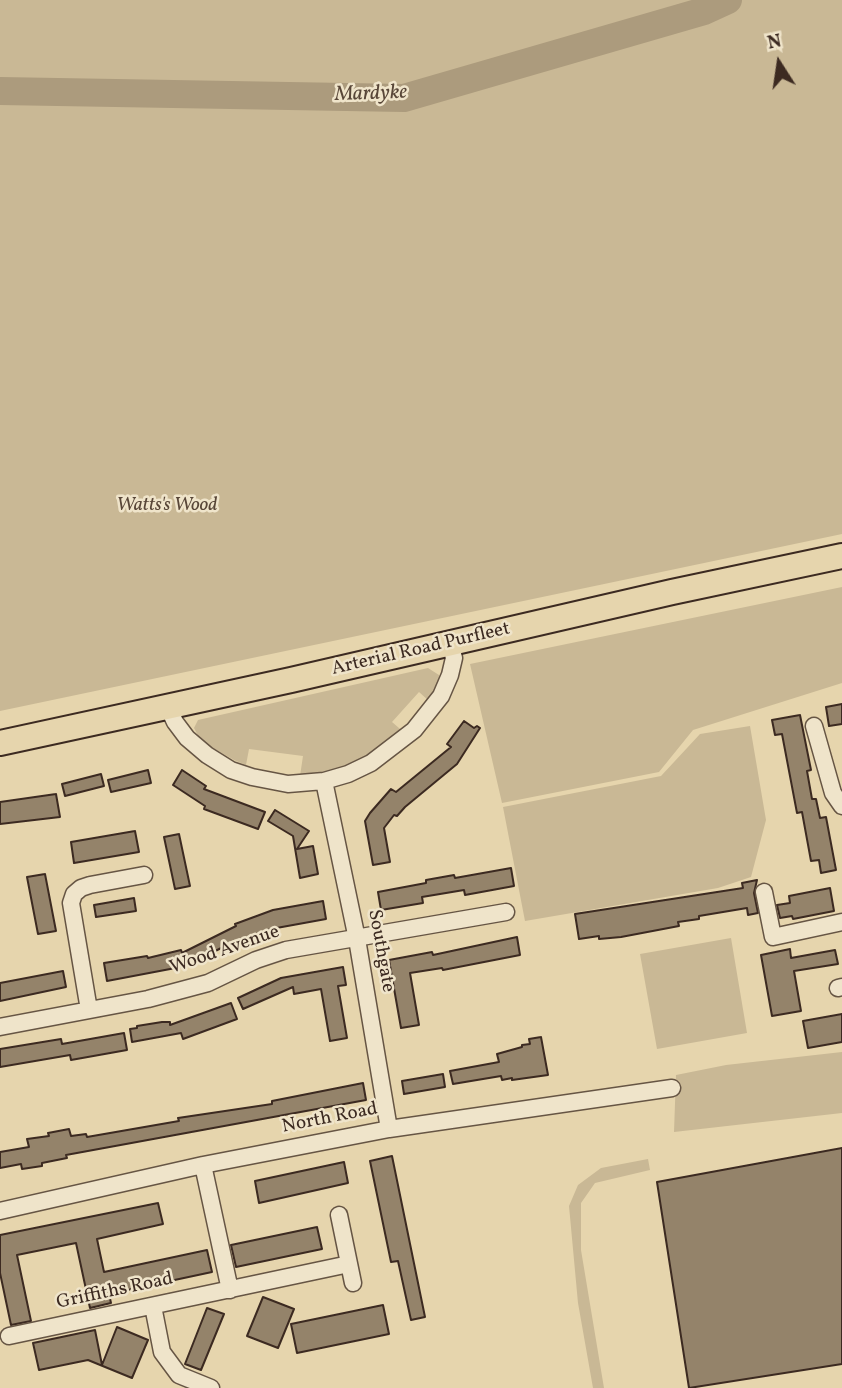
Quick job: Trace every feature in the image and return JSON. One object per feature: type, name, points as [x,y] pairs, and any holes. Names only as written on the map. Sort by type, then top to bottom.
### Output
[{"type":"main road","name":"Arterial Road Purfleet","points":[[0,743],[842,556]]},
{"type":"street","points":[[168,707],[187,738],[231,770],[252,778],[288,783],[324,781],[371,763],[414,730],[441,696],[450,675],[454,658],[450,643]]},
{"type":"street","points":[[814,726],[833,793],[842,806]]},
{"type":"street","name":"Southgate","points":[[324,781],[357,939],[390,1129]]},
{"type":"street","points":[[89,1010],[71,903],[81,888],[144,875]]},
{"type":"street","points":[[764,892],[773,937],[842,922]]},
{"type":"street","name":"Wood Avenue","points":[[0,1027],[148,999],[208,983],[256,960],[286,950],[506,912]]},
{"type":"street","name":"North Road","points":[[0,1211],[203,1166],[390,1129],[672,1088]]},
{"type":"street","points":[[203,1166],[230,1290]]},
{"type":"street","points":[[339,1215],[353,1283]]},
{"type":"street","name":"Griffiths Road","points":[[9,1336],[349,1264]]},
{"type":"street","points":[[153,1306],[165,1355],[179,1375],[212,1388]]},
{"type":"green space","name":"Watts's Wood","points":[[0,0],[842,0],[842,534],[0,711],[0,100],[5,99],[0,82]]},
{"type":"green space","points":[[842,587],[842,683],[693,730],[659,772],[502,803],[470,664]]},
{"type":"green space","points":[[428,668],[439,675],[439,684],[429,701],[419,692],[392,722],[406,734],[340,772],[300,776],[303,756],[249,749],[246,765],[201,741],[194,728],[198,720]]},
{"type":"green space","points":[[750,726],[766,820],[751,877],[718,888],[525,921],[503,807],[661,776],[700,734]]},
{"type":"green space","points":[[731,938],[747,1033],[657,1049],[640,954]]},
{"type":"green space","points":[[842,1052],[842,1113],[674,1132],[676,1075],[726,1065]]},
{"type":"green space","points":[[648,1159],[650,1170],[595,1183],[581,1203],[581,1250],[604,1388],[593,1388],[578,1303],[569,1206],[578,1185],[601,1168]]},
{"type":"building","points":[[842,704],[842,724],[829,726],[826,707]]},
{"type":"building","points":[[800,715],[811,770],[807,771],[812,799],[816,799],[820,818],[826,817],[836,870],[821,873],[819,860],[811,861],[802,812],[797,813],[782,734],[775,735],[772,720]]},
{"type":"building","points":[[464,721],[474,728],[480,728],[457,764],[397,816],[394,815],[384,828],[390,862],[373,865],[365,821],[370,813],[391,789],[396,792],[451,747],[447,744]]},
{"type":"building","points":[[148,770],[151,783],[111,792],[108,780]]},
{"type":"building","points":[[182,770],[206,786],[204,789],[265,812],[258,829],[204,809],[205,806],[173,785]]},
{"type":"building","points":[[101,774],[104,786],[65,796],[62,784]]},
{"type":"building","points":[[56,794],[60,817],[0,824],[0,802]]},
{"type":"building","points":[[275,810],[309,831],[297,849],[313,846],[318,874],[300,878],[293,836],[268,821]]},
{"type":"building","points":[[135,831],[139,852],[74,863],[71,842]]},
{"type":"building","points":[[179,834],[190,886],[175,889],[164,837]]},
{"type":"building","points":[[511,868],[514,886],[465,895],[464,890],[422,897],[423,903],[381,910],[378,892],[426,883],[426,880]]},
{"type":"building","points":[[45,874],[56,931],[38,934],[27,877]]},
{"type":"building","points":[[757,880],[754,893],[758,913],[748,915],[747,908],[699,916],[699,919],[678,922],[679,926],[621,937],[579,939],[575,914],[743,888],[742,883]]},
{"type":"building","points":[[830,888],[834,911],[793,919],[792,916],[780,918],[777,905],[790,903],[789,896]]},
{"type":"building","points":[[134,898],[136,911],[96,917],[94,905]]},
{"type":"building","points":[[323,901],[326,919],[271,929],[229,944],[186,966],[107,981],[104,963],[147,956],[148,958],[181,950],[182,953],[236,926],[235,924],[273,910]]},
{"type":"building","points":[[517,937],[520,955],[443,970],[410,973],[419,1025],[401,1028],[389,960],[432,952],[433,955]]},
{"type":"building","points":[[790,949],[791,958],[835,950],[838,964],[794,971],[801,1011],[772,1016],[761,955]]},
{"type":"building","points":[[343,967],[346,985],[338,986],[347,1038],[330,1041],[321,989],[294,994],[293,987],[243,1009],[238,998],[281,978]]},
{"type":"building","points":[[63,971],[66,987],[0,1001],[0,983]]},
{"type":"building","points":[[231,1003],[237,1019],[183,1039],[181,1033],[132,1042],[130,1029],[137,1026],[162,1022],[170,1022],[170,1025]]},
{"type":"building","points":[[842,1014],[842,1042],[808,1048],[803,1021]]},
{"type":"building","points":[[124,1033],[127,1050],[71,1060],[70,1055],[0,1067],[0,1049],[61,1039],[62,1044]]},
{"type":"building","points":[[541,1037],[548,1075],[512,1080],[502,1080],[501,1076],[453,1084],[450,1071],[499,1062],[497,1054],[530,1044],[529,1039]]},
{"type":"building","points":[[443,1074],[445,1087],[404,1094],[402,1081]]},
{"type":"building","points":[[363,1083],[366,1100],[66,1155],[67,1158],[42,1163],[42,1166],[22,1169],[21,1164],[0,1168],[0,1152],[29,1147],[27,1139],[49,1136],[48,1133],[69,1129],[71,1136],[86,1134],[87,1137],[179,1121],[178,1118],[272,1104],[272,1101]]},
{"type":"building","points":[[842,1148],[842,1364],[689,1388],[657,1182]]},
{"type":"building","points":[[392,1156],[425,1317],[411,1320],[398,1261],[391,1262],[370,1161]]},
{"type":"building","points":[[344,1162],[348,1183],[259,1203],[255,1181]]},
{"type":"building","points":[[158,1203],[163,1224],[97,1239],[104,1272],[207,1250],[212,1272],[109,1294],[111,1303],[90,1308],[76,1243],[17,1255],[31,1321],[11,1325],[0,1273],[0,1235]]},
{"type":"building","points":[[317,1227],[322,1249],[236,1267],[231,1245]]},
{"type":"building","points":[[263,1297],[294,1309],[278,1348],[247,1336]]},
{"type":"building","points":[[383,1305],[389,1334],[297,1353],[291,1324]]},
{"type":"building","points":[[207,1308],[224,1314],[201,1370],[185,1364]]},
{"type":"building","points":[[117,1327],[148,1340],[132,1378],[88,1360],[39,1370],[33,1343],[95,1330],[102,1365]]},
{"type":"waterway","name":"Mardyke","points":[[0,91],[404,98],[704,11],[728,0]]}]
